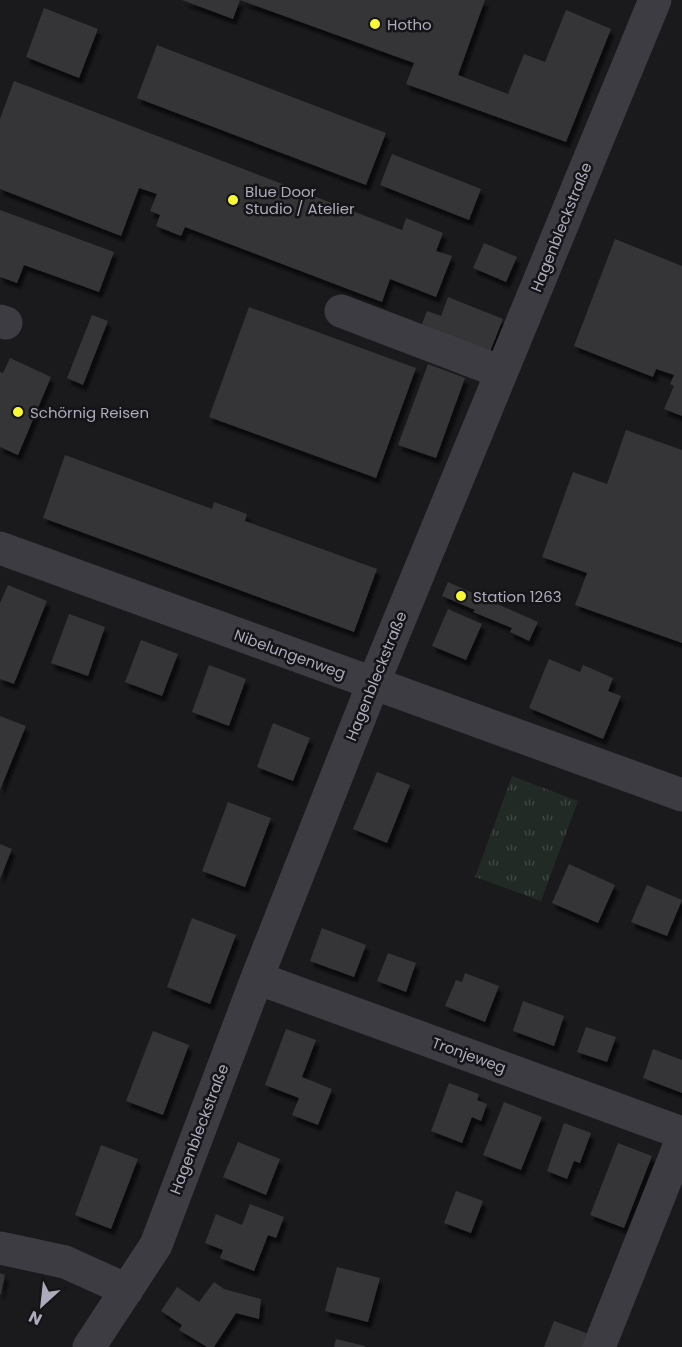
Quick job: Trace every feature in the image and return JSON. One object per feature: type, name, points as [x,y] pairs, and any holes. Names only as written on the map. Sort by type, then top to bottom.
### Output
[{"type":"street","name":"Hagenbleckstraße","points":[[89,1347],[156,1245],[256,978],[373,684],[655,0]]},
{"type":"street","points":[[341,311],[501,372]]},
{"type":"street","name":"Nibelungenweg","points":[[0,548],[682,795]]},
{"type":"street","name":"Tronjeweg","points":[[256,978],[682,1133]]},
{"type":"street","points":[[599,1347],[682,1139]]},
{"type":"street","points":[[0,1248],[65,1263],[127,1290]]},
{"type":"green space","points":[[512,776],[578,801],[541,901],[475,877]]},
{"type":"building","points":[[182,0],[240,0],[233,19]]},
{"type":"building","points":[[240,0],[485,0],[458,75],[508,94],[524,54],[545,62],[566,10],[611,29],[566,142],[406,84],[414,63]]},
{"type":"building","points":[[44,8],[98,29],[79,78],[26,57]]},
{"type":"building","points":[[157,45],[386,133],[366,185],[137,98]]},
{"type":"building","points":[[14,81],[402,230],[406,218],[443,233],[436,251],[452,256],[436,297],[390,279],[382,302],[185,227],[181,236],[156,226],[160,215],[150,211],[157,194],[139,188],[121,236],[0,189],[0,119]]},
{"type":"building","points":[[392,154],[481,189],[469,220],[380,185]]},
{"type":"building","points":[[0,210],[114,252],[99,292],[24,265],[17,283],[0,277]]},
{"type":"building","points":[[615,239],[682,266],[682,416],[664,409],[674,386],[670,384],[674,375],[656,369],[653,377],[574,346]]},
{"type":"building","points":[[484,243],[517,257],[506,282],[473,268]]},
{"type":"building","points":[[448,297],[503,319],[487,359],[419,332],[427,311],[441,316]]},
{"type":"building","points":[[249,307],[416,368],[376,478],[209,417]]},
{"type":"building","points":[[92,315],[108,321],[83,385],[67,378]]},
{"type":"building","name":"Schörnig Reisen","points":[[10,358],[51,377],[18,455],[0,447],[0,372],[3,373]]},
{"type":"building","points":[[428,364],[465,378],[436,458],[398,445]]},
{"type":"building","points":[[626,430],[682,450],[682,643],[575,605],[587,573],[542,557],[573,472],[607,484]]},
{"type":"building","points":[[65,455],[212,509],[214,502],[247,514],[245,521],[377,569],[354,632],[43,518]]},
{"type":"building","points":[[448,582],[538,622],[529,641],[510,632],[512,628],[442,596]]},
{"type":"building","points":[[8,585],[47,601],[14,684],[0,679],[0,603]]},
{"type":"building","points":[[448,609],[482,624],[466,660],[432,646]]},
{"type":"building","points":[[69,614],[105,627],[88,676],[51,663]]},
{"type":"building","points":[[141,640],[178,654],[162,696],[125,682]]},
{"type":"building","points":[[549,659],[580,672],[583,665],[613,678],[608,691],[621,696],[603,739],[529,708]]},
{"type":"building","points":[[209,665],[246,679],[229,726],[192,712]]},
{"type":"building","points":[[0,716],[26,726],[0,790]]},
{"type":"building","points":[[273,723],[310,738],[293,781],[257,767]]},
{"type":"building","points":[[377,772],[410,785],[387,843],[353,829]]},
{"type":"building","points":[[228,802],[271,818],[245,887],[202,871]]},
{"type":"building","points":[[0,844],[12,849],[0,879]]},
{"type":"building","points":[[569,864],[615,885],[598,923],[552,903]]},
{"type":"building","points":[[647,885],[682,900],[667,936],[631,922]]},
{"type":"building","points":[[192,918],[236,935],[210,1004],[167,987]]},
{"type":"building","points":[[322,928],[366,945],[354,977],[310,961]]},
{"type":"building","points":[[388,953],[416,963],[406,992],[377,981]]},
{"type":"building","points":[[465,973],[499,986],[485,1022],[445,1006],[456,980],[462,982]]},
{"type":"building","points":[[523,1001],[564,1016],[554,1046],[513,1031]]},
{"type":"building","points":[[586,1027],[616,1037],[607,1062],[577,1052]]},
{"type":"building","points":[[286,1029],[316,1040],[302,1077],[332,1089],[318,1125],[292,1115],[299,1098],[265,1085]]},
{"type":"building","points":[[153,1031],[189,1045],[163,1115],[126,1101]]},
{"type":"building","points":[[653,1049],[682,1060],[682,1093],[643,1078]]},
{"type":"building","points":[[449,1083],[479,1094],[477,1100],[487,1104],[481,1121],[472,1117],[462,1143],[431,1131]]},
{"type":"building","points":[[504,1102],[542,1117],[521,1170],[483,1155]]},
{"type":"building","points":[[564,1123],[591,1133],[580,1163],[574,1161],[567,1179],[547,1171]]},
{"type":"building","points":[[238,1142],[280,1159],[266,1195],[223,1177]]},
{"type":"building","points":[[618,1143],[652,1156],[624,1228],[590,1215]]},
{"type":"building","points":[[101,1145],[138,1159],[111,1229],[75,1215]]},
{"type":"building","points":[[456,1191],[483,1201],[471,1233],[444,1223]]},
{"type":"building","points":[[250,1204],[284,1217],[276,1238],[268,1235],[254,1271],[220,1258],[223,1250],[205,1243],[216,1214],[242,1225]]},
{"type":"building","points":[[337,1267],[380,1278],[368,1322],[325,1311]]},
{"type":"building","points":[[0,1273],[5,1275],[1,1294],[0,1294]]},
{"type":"building","points":[[214,1282],[224,1289],[261,1299],[259,1319],[236,1313],[214,1347],[207,1347],[179,1330],[182,1325],[161,1311],[177,1287],[199,1302]]},
{"type":"building","points":[[554,1321],[589,1334],[584,1347],[544,1347]]},
{"type":"building","points":[[336,1339],[365,1346],[365,1347],[334,1347]]},
{"type":"place","name":"Hotho","points":[[375,24]]},
{"type":"place","name":"Blue Door Studio / Atelier","points":[[233,200]]},
{"type":"place","name":"Schörnig Reisen","points":[[18,412]]},
{"type":"place","name":"Station 1263","points":[[461,596]]}]
